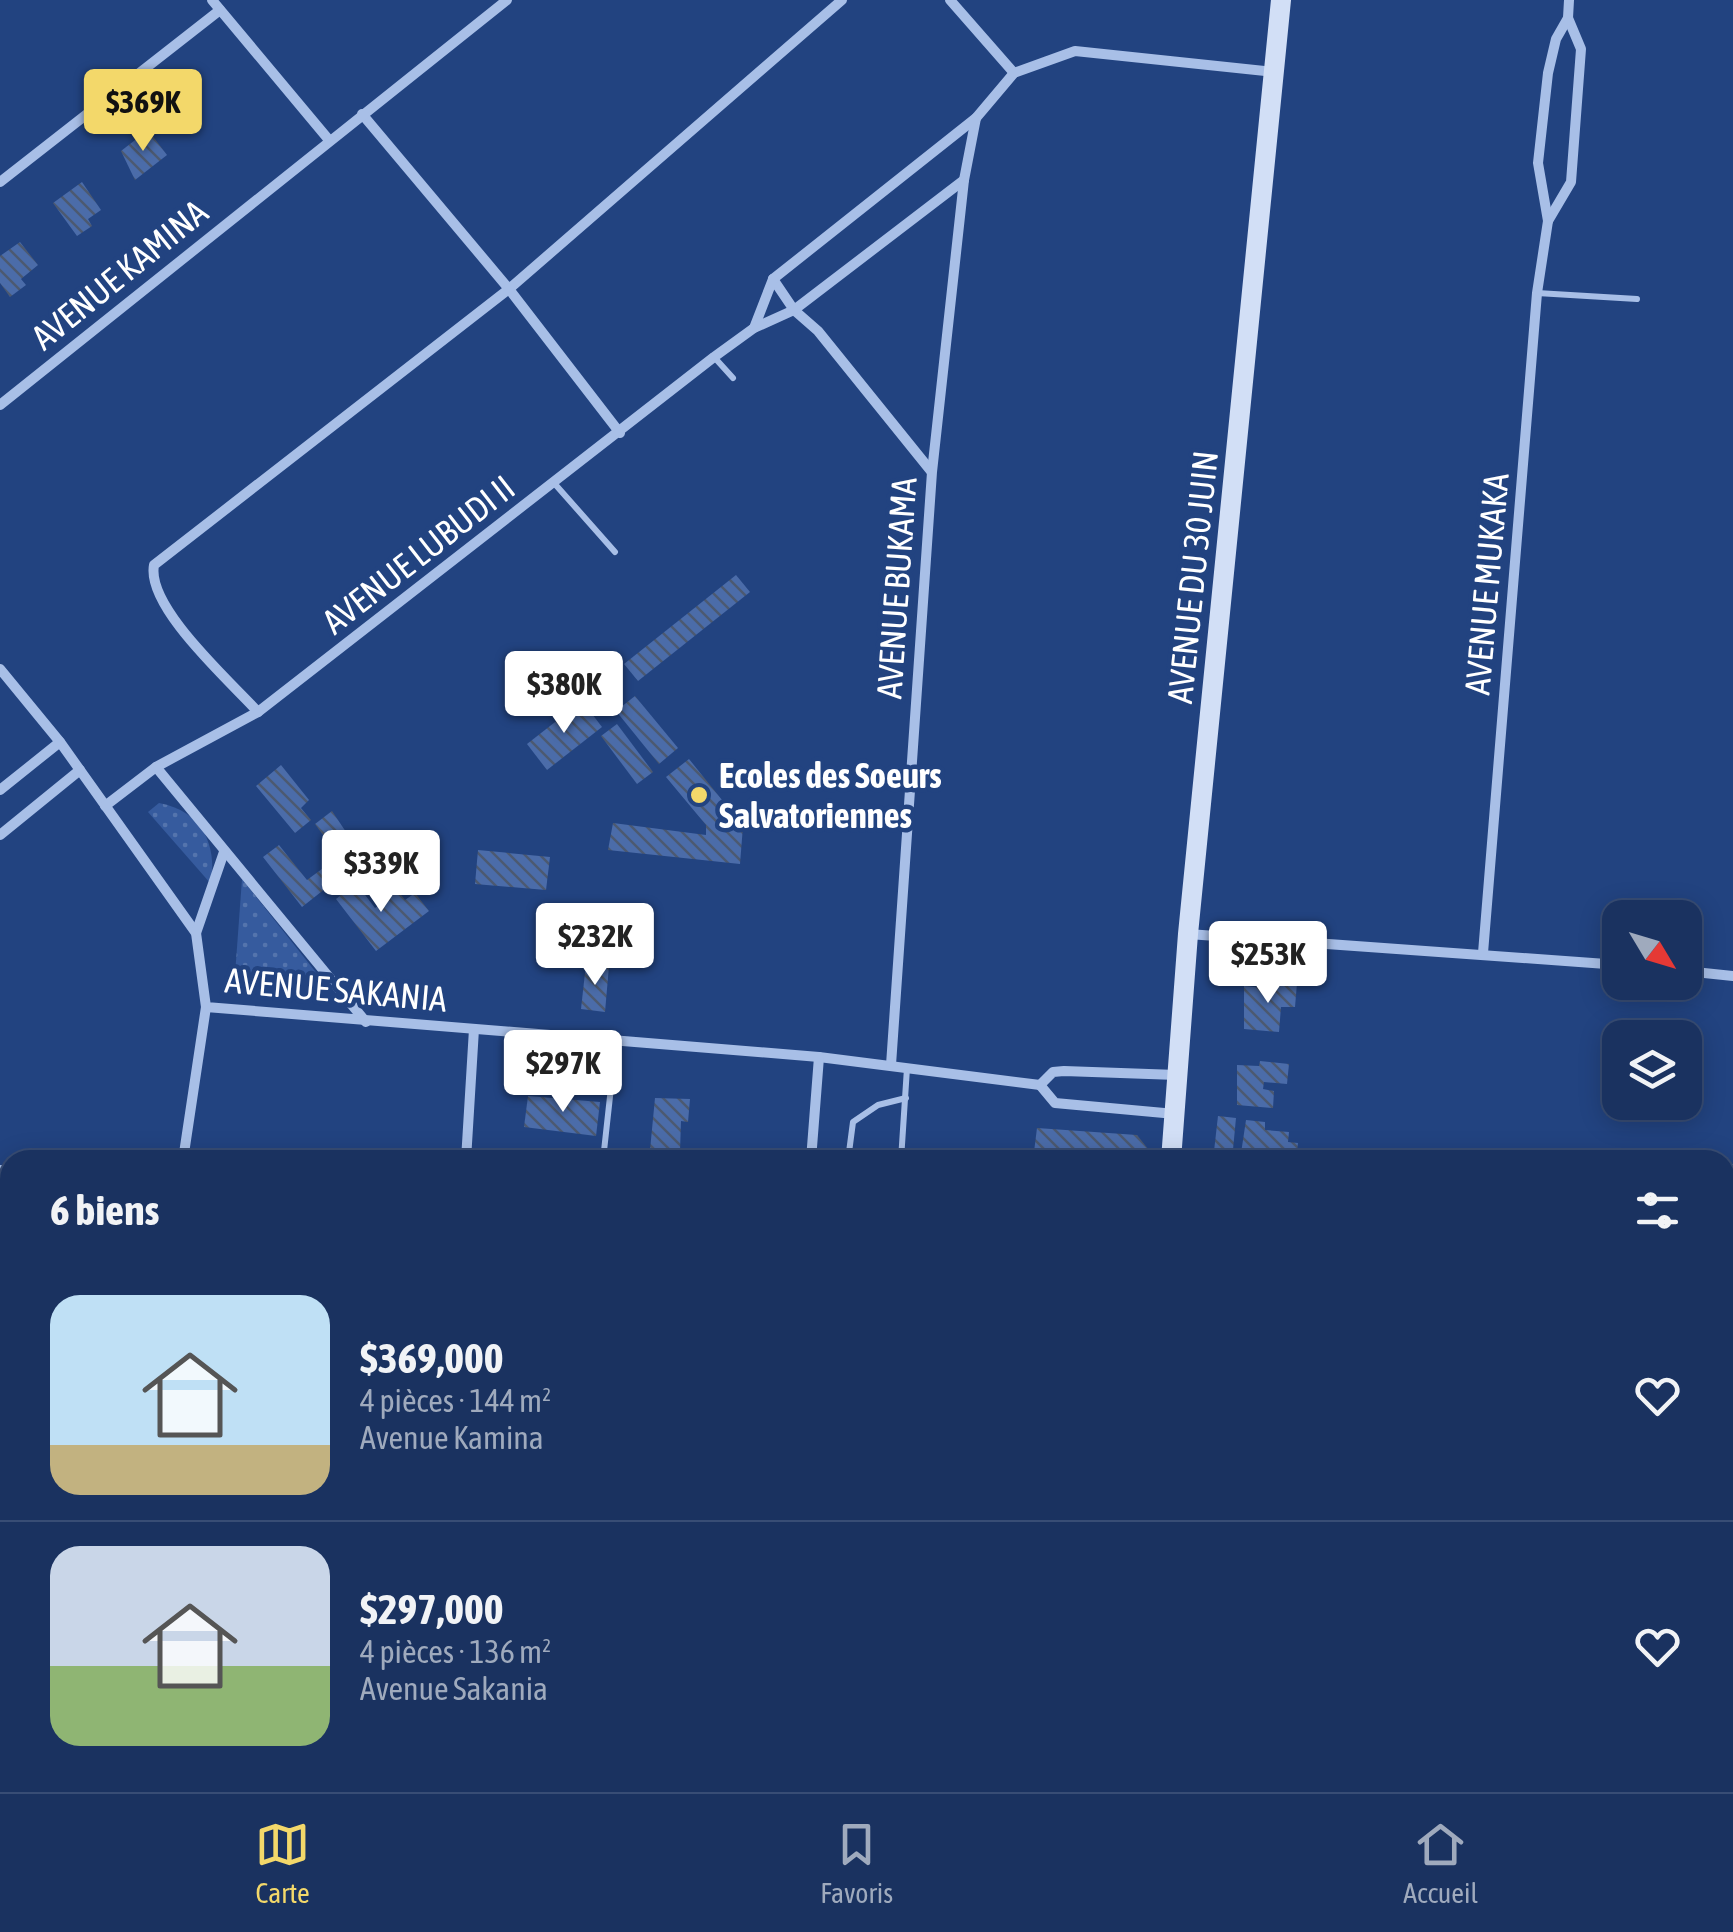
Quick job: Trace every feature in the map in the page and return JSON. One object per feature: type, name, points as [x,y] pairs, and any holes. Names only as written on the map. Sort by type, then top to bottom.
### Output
[{"type":"street","points":[[212,0],[329,140]]},
{"type":"street","name":"AVENUE KAMINA","points":[[0,404],[507,0]]},
{"type":"street","points":[[258,712],[169,612],[152,577],[154,565],[509,288],[842,0]]},
{"type":"street","points":[[950,0],[1014,73]]},
{"type":"street","name":"AVENUE DU 30 JUIN","points":[[1173,1150],[1188,934],[1281,0]]},
{"type":"street","name":"AVENUE MUKAKA","points":[[1483,952],[1537,293],[1548,220],[1538,163],[1548,73],[1556,39],[1568,18],[1570,0]]},
{"type":"street","points":[[0,182],[220,10]]},
{"type":"street","name":"AVENUE MUKAKA","points":[[1548,220],[1571,182],[1582,49],[1568,18]]},
{"type":"street","points":[[754,328],[773,280],[976,118],[1014,73],[1075,51],[1276,72]]},
{"type":"street","points":[[362,114],[509,288],[620,433]]},
{"type":"street","name":"AVENUE BUKAMA","points":[[891,1064],[932,472],[964,180],[976,118]]},
{"type":"street","name":"AVENUE LUBUDI II","points":[[105,806],[156,767],[258,712],[714,357],[754,328],[794,310],[964,180]]},
{"type":"street","points":[[773,280],[932,472]]},
{"type":"street","name":"AVENUE SAKANIA","points":[[0,669],[60,742],[196,932],[206,1006],[819,1057],[1040,1086]]},
{"type":"street","points":[[0,790],[60,742]]},
{"type":"street","points":[[156,767],[366,1022]]},
{"type":"street","points":[[0,835],[80,770]]},
{"type":"street","points":[[196,932],[224,852]]},
{"type":"street","points":[[1188,934],[1602,963]]},
{"type":"street","points":[[1702,973],[1733,976]]},
{"type":"street","points":[[184,1150],[206,1006]]},
{"type":"street","points":[[467,1150],[474,1029]]},
{"type":"street","points":[[812,1150],[819,1057]]},
{"type":"street","points":[[1176,1114],[1055,1102],[1040,1086],[1052,1072],[1064,1071],[1178,1076]]},
{"type":"lane","points":[[1537,293],[1637,299]]},
{"type":"lane","points":[[714,357],[733,378]]},
{"type":"lane","points":[[554,483],[614,552]]},
{"type":"lane","points":[[604,1150],[616,1040]]},
{"type":"lane","points":[[903,1150],[906,1068]]},
{"type":"lane","points":[[850,1150],[854,1122],[878,1106],[906,1098]]},
{"type":"shaded area","points":[[159,803],[186,813],[203,831],[211,856],[211,884],[148,812]]},
{"type":"shaded area","points":[[242,879],[326,985],[235,975]]},
{"type":"building","points":[[148,130],[167,155],[135,180],[121,151]]},
{"type":"building","points":[[82,182],[101,210],[88,219],[92,226],[77,236],[53,203]]},
{"type":"building","points":[[20,242],[38,265],[21,279],[26,285],[10,297],[0,283],[0,256]]},
{"type":"building","points":[[736,575],[750,592],[638,681],[624,664]]},
{"type":"building","name":"Ecoles des Soeurs Salvatoriennes","points":[[635,696],[678,748],[659,764],[616,711]]},
{"type":"building","points":[[582,701],[602,727],[547,770],[527,744]]},
{"type":"building","name":"Ecoles des Soeurs Salvatoriennes","points":[[617,724],[653,772],[637,784],[601,736]]},
{"type":"building","name":"Ecoles des Soeurs Salvatoriennes","points":[[689,759],[743,826],[740,864],[608,850],[613,823],[706,835],[706,825],[666,777]]},
{"type":"building","points":[[281,765],[309,800],[301,808],[311,820],[295,833],[256,786]]},
{"type":"building","points":[[332,811],[350,838],[334,850],[315,824]]},
{"type":"building","points":[[354,840],[366,855],[342,874],[330,858]]},
{"type":"building","points":[[279,845],[307,880],[330,863],[340,877],[302,907],[263,857]]},
{"type":"building","points":[[478,850],[550,857],[546,890],[475,884]]},
{"type":"building","points":[[356,883],[375,908],[398,891],[405,900],[415,893],[429,911],[376,951],[336,899]]},
{"type":"building","points":[[586,964],[609,966],[605,1012],[581,1009]]},
{"type":"building","points":[[1274,981],[1297,983],[1295,1007],[1281,1007],[1279,1032],[1244,1029],[1244,986],[1273,989]]},
{"type":"building","points":[[1260,1061],[1289,1064],[1287,1084],[1264,1082],[1263,1089],[1274,1091],[1273,1108],[1237,1105],[1237,1065],[1259,1066]]},
{"type":"building","points":[[528,1096],[600,1102],[596,1136],[524,1127]]},
{"type":"building","points":[[655,1098],[690,1099],[688,1122],[681,1121],[680,1150],[650,1150]]},
{"type":"building","points":[[1218,1116],[1236,1118],[1233,1150],[1214,1150]]},
{"type":"building","points":[[1246,1120],[1265,1122],[1265,1130],[1289,1132],[1288,1142],[1298,1143],[1297,1150],[1242,1150]]},
{"type":"building","points":[[1037,1128],[1137,1135],[1149,1150],[1034,1150]]},
{"type":"place","name":"Ecoles des Soeurs Salvatoriennes","points":[[699,795]]}]
